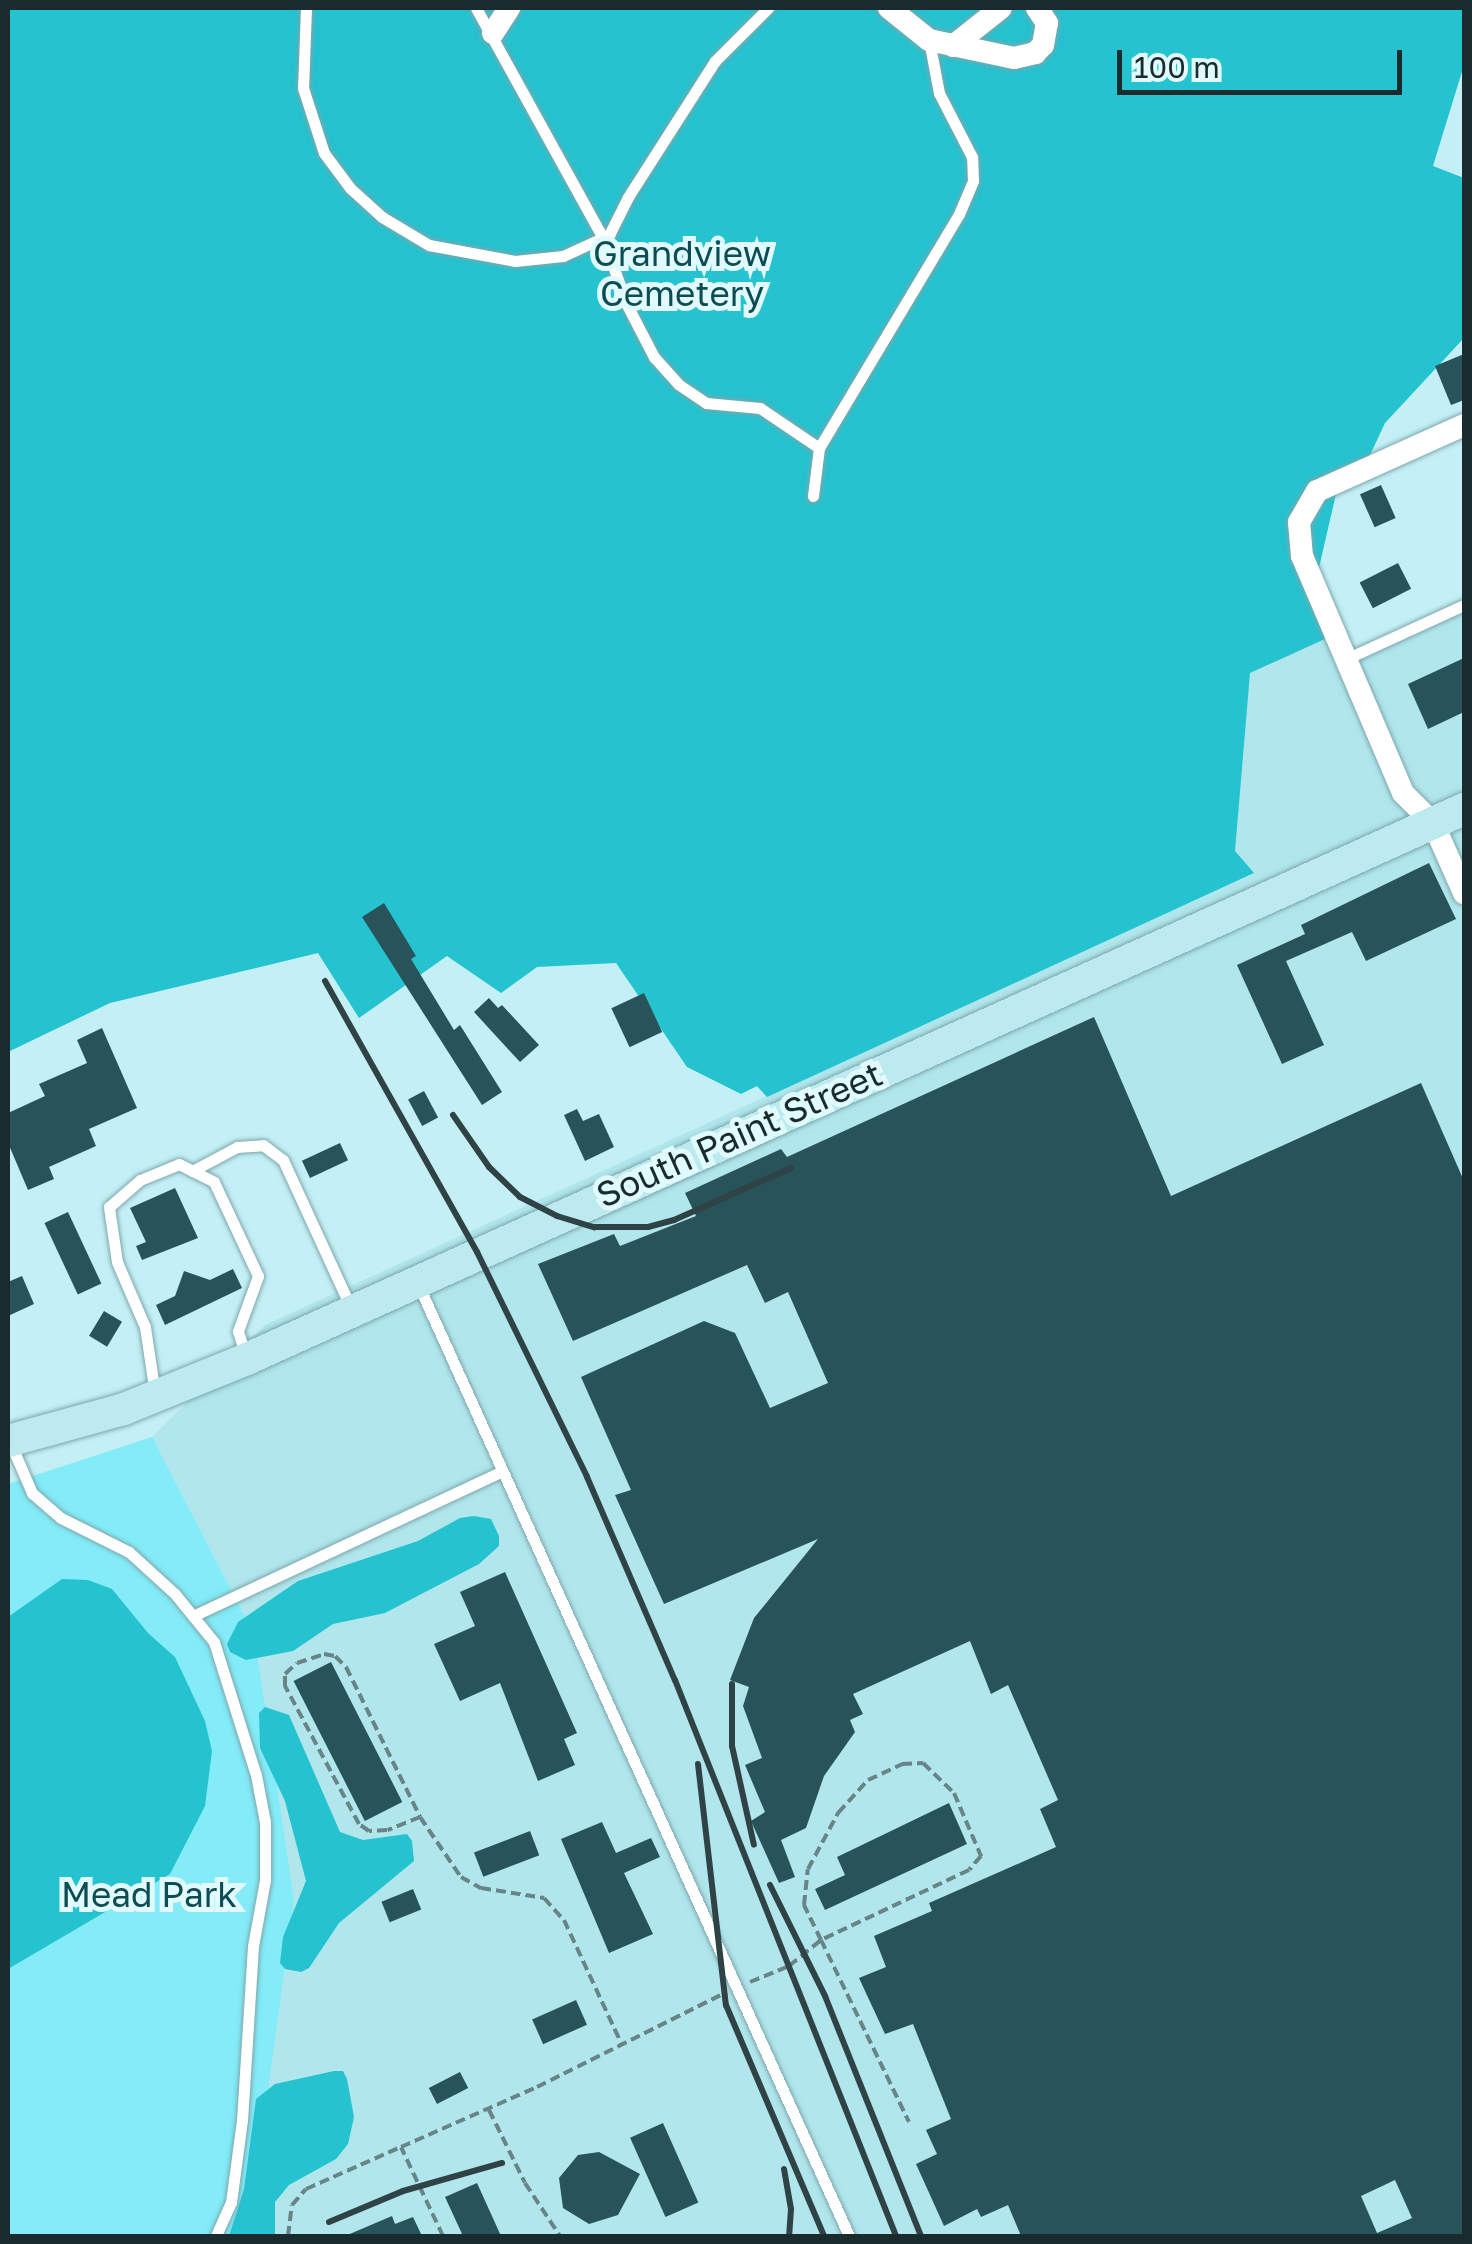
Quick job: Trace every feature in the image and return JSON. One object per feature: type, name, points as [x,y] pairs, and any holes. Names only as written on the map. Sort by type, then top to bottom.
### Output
[{"type":"main road","name":"South Paint Street","points":[[9,1441],[156,1398],[247,1359],[1464,809]]},
{"type":"street","points":[[493,33],[508,8]]},
{"type":"street","points":[[889,8],[929,40],[1014,58],[1036,53],[1047,34],[1047,24],[1036,8]]},
{"type":"street","points":[[953,46],[1001,8]]},
{"type":"street","points":[[1464,424],[1317,491],[1299,522],[1302,556],[1403,794],[1433,823],[1464,893]]},
{"type":"lane","points":[[306,8],[302,88],[324,153],[350,188],[382,217],[429,245],[514,261],[563,256],[604,238],[714,62],[768,8]]},
{"type":"lane","points":[[476,8],[604,238],[627,305],[654,357],[678,384],[706,403],[760,408],[819,448]]},
{"type":"lane","points":[[814,496],[819,448],[959,214],[973,180],[972,157],[939,93],[929,40]]},
{"type":"lane","points":[[1346,659],[1464,605]]},
{"type":"lane","points":[[192,1171],[237,1147],[264,1144],[283,1160],[352,1310]]},
{"type":"lane","points":[[156,1398],[144,1327],[117,1262],[109,1207],[140,1180],[179,1164],[214,1182],[258,1276],[238,1331],[247,1359]]},
{"type":"lane","points":[[416,1280],[850,2236]]},
{"type":"lane","points":[[9,1441],[32,1493],[61,1518],[128,1552],[193,1616],[214,1642],[240,1715],[265,1822],[265,1880],[253,1946],[242,2120],[230,2202],[216,2236]]},
{"type":"lane","points":[[193,1616],[502,1471]]},
{"type":"path","points":[[420,1817],[387,1830],[369,1831],[359,1824],[285,1686],[285,1674],[297,1662],[324,1654],[335,1656],[346,1667],[420,1817],[461,1876],[481,1888],[544,1898],[564,1920],[622,2044]]},
{"type":"path","points":[[288,2236],[292,2205],[306,2188],[489,2108],[735,1988],[789,1966],[821,1940],[969,1870],[981,1856],[954,1793],[923,1764],[902,1764],[868,1780],[838,1813],[808,1869],[804,1905],[821,1940],[909,2122]]},
{"type":"path","points":[[489,2108],[525,2182],[560,2236]]},
{"type":"path","points":[[401,2147],[443,2236]]},
{"type":"shaded area","points":[[1464,605],[1464,2236],[248,2236],[254,1634],[152,1437],[265,1325],[1253,874],[1192,801],[1243,676],[1336,634],[1346,659]]},
{"type":"green space","name":"Grandview Cemetery","points":[[8,8],[1464,8],[1464,65],[1433,166],[1464,178],[1464,338],[1385,423],[1363,470],[1339,481],[1315,585],[1336,634],[1250,673],[1235,851],[1254,873],[767,1097],[757,1086],[741,1094],[687,1067],[616,963],[537,967],[501,993],[447,956],[359,1018],[318,953],[110,1003],[8,1052]]},
{"type":"green space","name":"Mead Park","points":[[152,1437],[254,1634],[294,1900],[248,2236],[8,2236],[8,1484]]},
{"type":"green space","points":[[460,1518],[491,1519],[499,1536],[499,1546],[479,1564],[385,1613],[333,1624],[293,1651],[246,1660],[230,1652],[227,1644],[238,1622],[298,1581],[418,1541]]},
{"type":"green space","points":[[62,1579],[88,1580],[112,1589],[148,1633],[175,1657],[205,1721],[212,1751],[205,1806],[170,1874],[8,1969],[8,1617]]},
{"type":"green space","points":[[265,1707],[289,1715],[340,1832],[363,1840],[407,1834],[412,1841],[414,1861],[339,1923],[309,1968],[301,1972],[285,1969],[280,1963],[283,1937],[306,1881],[285,1801],[260,1748],[259,1713]]},
{"type":"green space","points":[[343,2071],[347,2079],[354,2117],[348,2144],[336,2159],[289,2185],[275,2202],[275,2236],[229,2236],[244,2189],[256,2099],[275,2084]]},
{"type":"building","points":[[1464,354],[1464,400],[1451,405],[1435,366]]},
{"type":"building","points":[[1381,485],[1396,518],[1375,527],[1360,494]]},
{"type":"building","points":[[1398,563],[1411,589],[1373,608],[1360,583]]},
{"type":"building","points":[[1464,658],[1464,712],[1428,729],[1408,684]]},
{"type":"building","points":[[1429,863],[1456,919],[1366,961],[1352,932],[1286,961],[1324,1045],[1282,1064],[1237,965],[1305,934],[1301,925]]},
{"type":"building","points":[[384,903],[416,956],[411,959],[454,1030],[460,1025],[502,1092],[482,1105],[362,917]]},
{"type":"building","points":[[644,993],[662,1032],[630,1047],[611,1008]]},
{"type":"building","points":[[489,998],[498,1008],[502,1005],[539,1045],[520,1062],[474,1012]]},
{"type":"building","points":[[1094,1017],[1171,1196],[1421,1083],[1464,1181],[1464,2236],[1021,2236],[1008,2205],[981,2217],[977,2209],[944,2226],[916,2164],[937,2154],[926,2130],[951,2119],[913,2024],[885,2034],[859,1978],[886,1967],[874,1936],[932,1911],[929,1903],[1056,1847],[1040,1809],[1058,1800],[1008,1685],[991,1694],[970,1641],[853,1694],[863,1714],[850,1720],[855,1732],[824,1776],[806,1828],[781,1840],[795,1877],[779,1883],[751,1821],[765,1812],[745,1765],[762,1758],[743,1706],[749,1687],[730,1680],[754,1618],[818,1539],[664,1604],[615,1495],[631,1490],[581,1377],[704,1321],[735,1333],[770,1408],[828,1383],[788,1292],[765,1303],[747,1265],[573,1341],[538,1264],[614,1234],[620,1246],[696,1216],[685,1193],[781,1149],[787,1157]],"holes":[[[1395,2180],[1412,2218],[1377,2233],[1361,2196]]]},
{"type":"building","points":[[102,1028],[137,1108],[89,1129],[96,1146],[49,1167],[54,1179],[28,1190],[8,1143],[8,1113],[45,1096],[39,1084],[87,1063],[77,1040]]},
{"type":"building","points":[[424,1091],[438,1117],[422,1126],[408,1099]]},
{"type":"building","points":[[577,1109],[583,1121],[599,1114],[614,1147],[585,1161],[564,1115]]},
{"type":"building","points":[[340,1143],[348,1160],[310,1178],[302,1161]]},
{"type":"building","points":[[175,1188],[198,1238],[142,1260],[136,1246],[146,1242],[130,1208]]},
{"type":"building","points":[[68,1212],[101,1284],[78,1295],[44,1223]]},
{"type":"building","points":[[233,1269],[242,1288],[165,1325],[156,1305],[175,1296],[184,1271],[210,1280]]},
{"type":"building","points":[[22,1276],[34,1304],[8,1316],[8,1282]]},
{"type":"building","points":[[104,1311],[122,1322],[107,1347],[89,1336]]},
{"type":"building","points":[[505,1572],[577,1733],[564,1739],[575,1765],[538,1781],[500,1683],[460,1701],[434,1644],[475,1626],[460,1592]]},
{"type":"building","points":[[331,1662],[402,1802],[365,1821],[294,1681]]},
{"type":"building","points":[[949,1803],[967,1844],[825,1910],[815,1889],[845,1875],[837,1857]]},
{"type":"building","points":[[602,1822],[616,1853],[651,1838],[660,1857],[624,1873],[653,1934],[609,1953],[561,1839]]},
{"type":"building","points":[[530,1831],[539,1855],[483,1877],[474,1853]]},
{"type":"building","points":[[413,1889],[421,1909],[390,1922],[381,1902]]},
{"type":"building","points":[[576,2000],[587,2025],[543,2044],[532,2020]]},
{"type":"building","points":[[460,2072],[468,2088],[437,2104],[429,2088]]},
{"type":"building","points":[[663,2123],[698,2202],[665,2217],[630,2138]]},
{"type":"building","points":[[599,2152],[640,2174],[618,2215],[589,2224],[563,2208],[559,2178],[578,2155]]},
{"type":"building","points":[[477,2183],[501,2236],[463,2236],[445,2197]]},
{"type":"building","points":[[392,2216],[395,2224],[413,2217],[422,2236],[345,2236]]},
{"type":"railway","points":[[325,981],[477,1252],[587,1477],[675,1680],[896,2236]]},
{"type":"railway","points":[[453,1115],[489,1167],[520,1197],[557,1216],[594,1227],[648,1227],[674,1220],[791,1168]]},
{"type":"railway","points":[[732,1684],[732,1746],[754,1845]]},
{"type":"railway","points":[[698,1764],[726,2005],[824,2236]]},
{"type":"railway","points":[[770,1885],[825,1996],[921,2236]]},
{"type":"railway","points":[[329,2222],[403,2191],[502,2163]]},
{"type":"railway","points":[[784,2169],[791,2209],[789,2236]]}]
